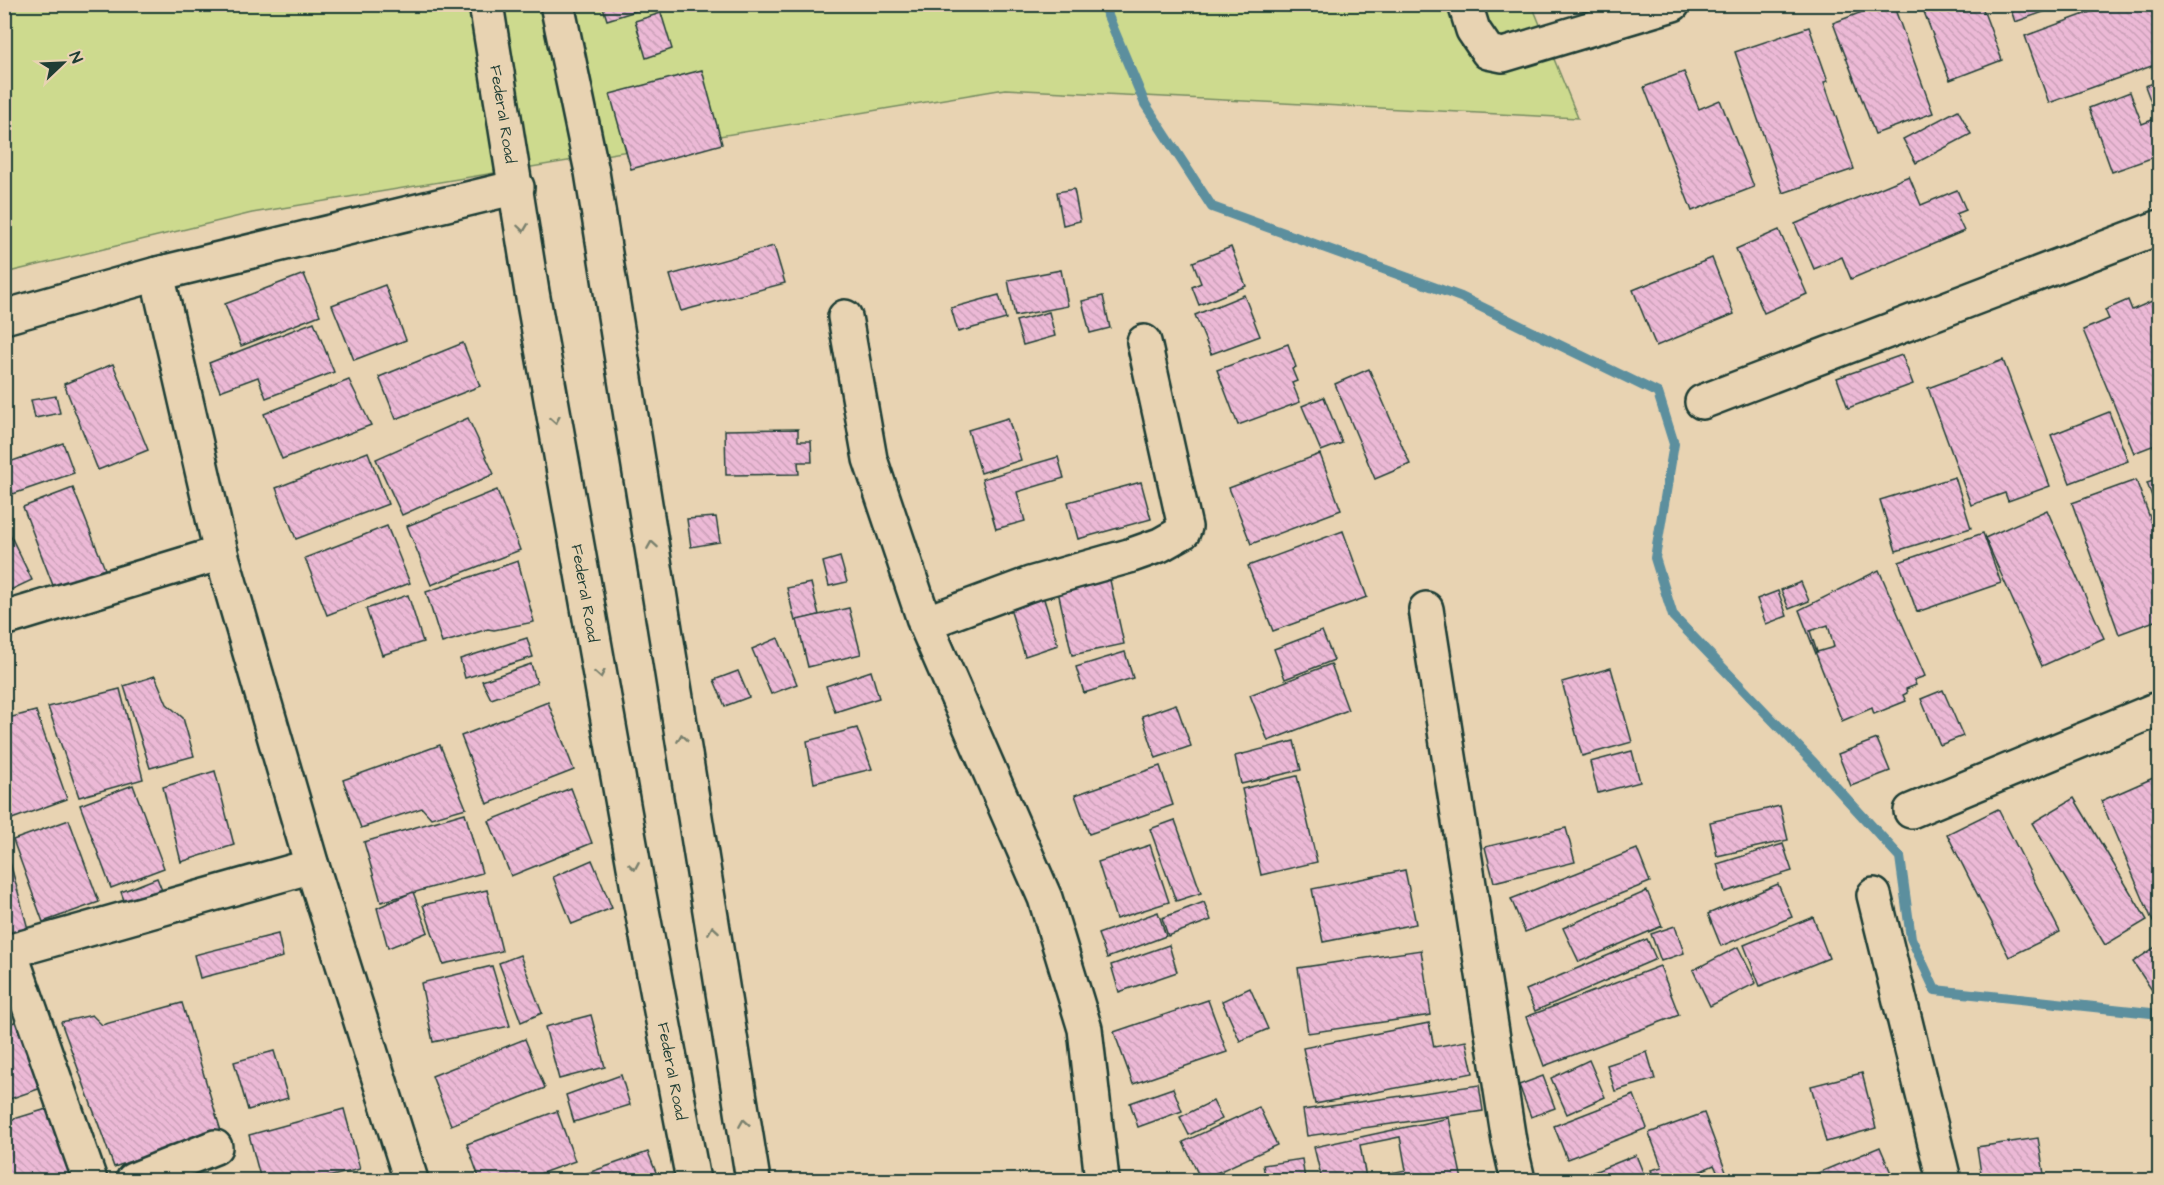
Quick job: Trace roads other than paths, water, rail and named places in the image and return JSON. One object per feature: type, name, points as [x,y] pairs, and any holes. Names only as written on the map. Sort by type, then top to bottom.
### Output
[{"type":"street","name":"Federal Road","points":[[486,4],[540,339],[638,889],[693,1180]]},
{"type":"street","points":[[557,4],[592,172],[753,1180]]},
{"type":"street","points":[[1465,4],[1473,30],[1488,52],[1503,55],[1673,4]]},
{"type":"street","points":[[4,317],[157,274],[517,187]]},
{"type":"street","points":[[1702,402],[2160,227]]},
{"type":"street","points":[[157,274],[221,553],[312,866],[411,1180]]},
{"type":"street","points":[[845,317],[870,459],[926,623],[1045,898],[1085,1029],[1102,1180]]},
{"type":"street","points":[[926,623],[1030,584],[1129,556],[1160,545],[1183,532],[1185,526],[1144,342]]},
{"type":"street","points":[[4,619],[221,553]]},
{"type":"street","points":[[1426,609],[1509,1141],[1518,1180]]},
{"type":"street","points":[[1911,811],[2160,708]]},
{"type":"street","points":[[90,1180],[7,953],[312,866]]},
{"type":"street","points":[[1874,895],[1944,1180]]},
{"type":"street","points":[[144,1178],[215,1148]]},
{"type":"waterway","points":[[1103,4],[1145,104],[1212,207],[1461,297],[1658,393],[1674,444],[1655,558],[1673,616],[1900,857],[1911,938],[1935,990],[2160,1014]]}]
